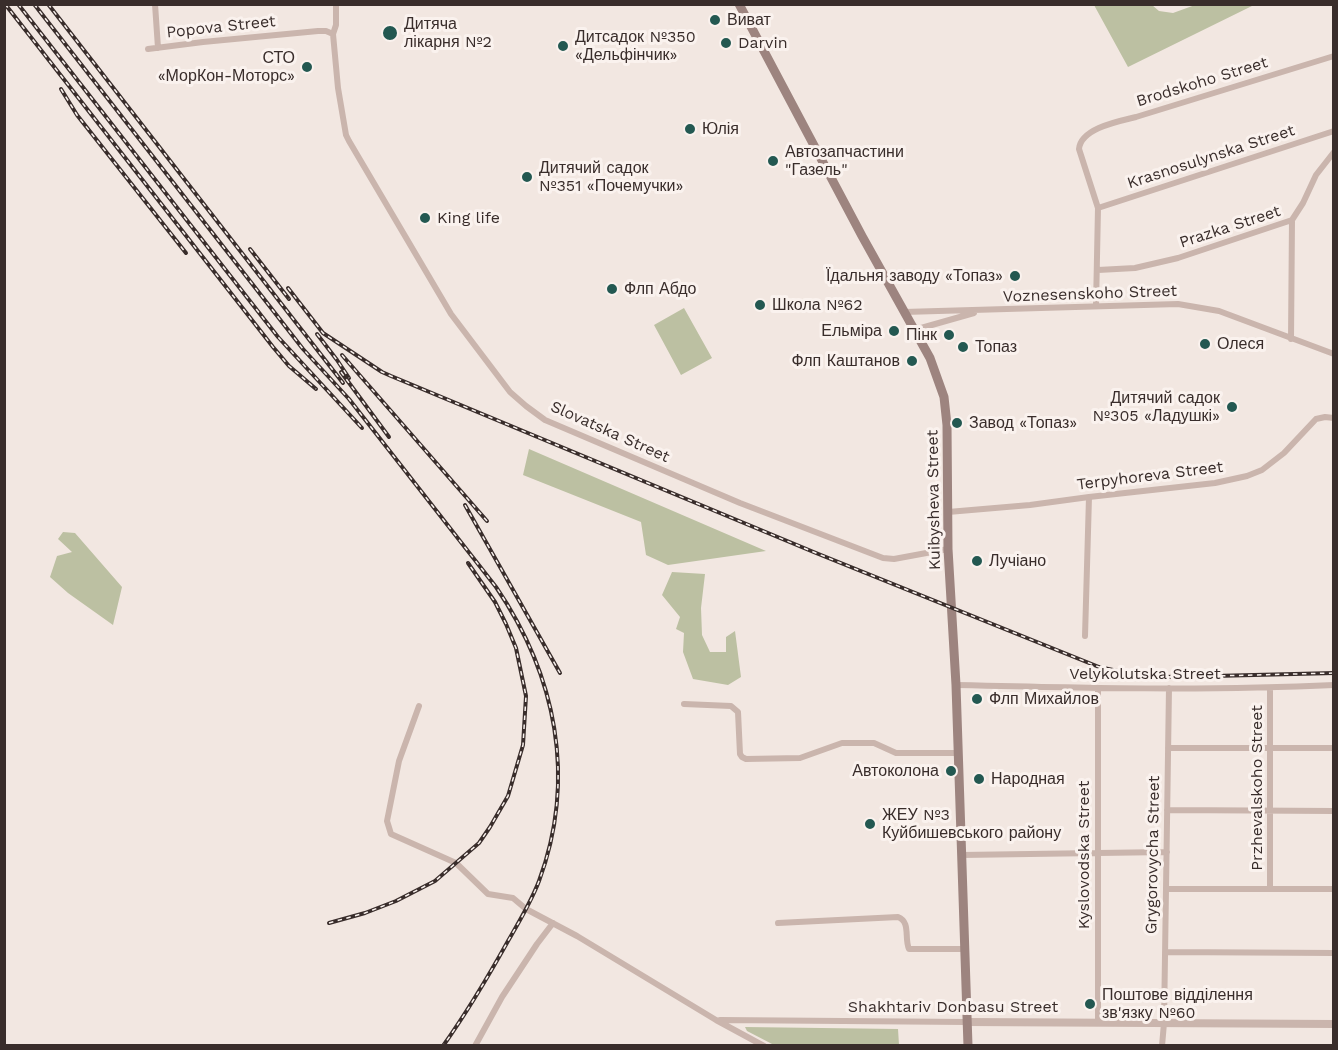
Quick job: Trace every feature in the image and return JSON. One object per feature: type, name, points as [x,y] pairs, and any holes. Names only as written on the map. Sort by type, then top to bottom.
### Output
[{"type":"main road","name":"Kuibysheva Street","points":[[739,4],[861,236],[930,358],[944,397],[947,425],[948,549],[956,685],[968,1046]]},
{"type":"street","points":[[155,4],[158,48]]},
{"type":"street","name":"Slovatska Street","points":[[336,4],[336,25],[333,34],[338,88],[346,135],[451,314],[510,392],[545,420],[730,499],[883,558],[894,559],[948,549]]},
{"type":"street","name":"Popova Street","points":[[148,49],[318,30],[333,34]]},
{"type":"street","name":"Brodskoho Street","points":[[1098,208],[1079,149],[1082,139],[1104,125],[1137,117],[1334,56]]},
{"type":"street","name":"Krasnosulynska Street","points":[[1098,208],[1334,131]]},
{"type":"street","name":"Prazka Street","points":[[1098,270],[1135,268],[1178,258],[1292,220],[1316,175],[1334,152]]},
{"type":"street","points":[[1096,306],[1098,208]]},
{"type":"street","points":[[1290,339],[1292,220]]},
{"type":"street","name":"Voznesenskoho Street","points":[[903,312],[1178,304],[1219,311],[1334,354]]},
{"type":"street","name":"Voznesenskoho Street","points":[[914,330],[983,311]]},
{"type":"street","name":"Terpyhoreva Street","points":[[948,513],[1030,506],[1215,483],[1247,476],[1262,470],[1284,453],[1316,419],[1334,418]]},
{"type":"street","points":[[1085,636],[1089,497]]},
{"type":"street","name":"Velykolutska Street","points":[[956,685],[1098,688],[1270,688],[1334,685]]},
{"type":"street","name":"Kyslovodska Street","points":[[1098,688],[1098,1022]]},
{"type":"street","name":"Grygorovycha Street","points":[[1162,1046],[1169,688]]},
{"type":"street","name":"Przhevalskoho Street","points":[[1270,688],[1270,889]]},
{"type":"street","points":[[684,704],[735,708],[738,712],[740,754],[746,759],[800,758],[842,743],[874,743],[896,753],[958,753]]},
{"type":"street","points":[[419,706],[399,761],[387,821],[392,834],[456,863],[488,894],[513,898],[526,909],[577,936],[716,1020],[764,1046]]},
{"type":"street","points":[[1168,748],[1334,748]]},
{"type":"street","points":[[1167,810],[1334,811]]},
{"type":"street","points":[[961,855],[1167,852]]},
{"type":"street","points":[[1166,889],[1334,889]]},
{"type":"street","points":[[778,923],[898,917],[906,923],[909,949],[964,949]]},
{"type":"street","points":[[475,1046],[502,997],[553,923]]},
{"type":"street","points":[[1165,952],[1334,953]]},
{"type":"street","name":"Shakhtariv Donbasu Street","points":[[716,1020],[1334,1024]]},
{"type":"green space","points":[[1094,5],[1152,5],[1159,11],[1173,13],[1195,5],[1254,5],[1128,67]]},
{"type":"green space","points":[[684,308],[712,358],[681,375],[654,325]]},
{"type":"green space","points":[[529,449],[766,551],[668,565],[646,555],[641,522],[523,475]]},
{"type":"green space","points":[[63,532],[75,533],[122,587],[113,625],[68,593],[50,577],[57,556],[72,552],[58,539]]},
{"type":"green space","points":[[672,572],[705,574],[701,608],[702,635],[710,652],[726,652],[726,637],[735,631],[741,677],[728,685],[693,679],[683,652],[684,633],[676,629],[680,617],[662,595]]},
{"type":"green space","points":[[745,1027],[898,1029],[899,1045],[774,1045],[747,1031]]},
{"type":"railway","points":[[5,4],[273,347],[289,366],[316,389]]},
{"type":"railway","points":[[18,4],[278,337],[362,428]]},
{"type":"railway","points":[[34,4],[303,349],[349,399],[496,587],[517,621],[533,656],[546,692],[554,728],[558,766],[557,804],[551,842],[539,881],[525,912],[493,968],[443,1046]]},
{"type":"railway","points":[[48,4],[343,383]]},
{"type":"railway","points":[[61,89],[77,115],[186,253]]},
{"type":"railway","points":[[250,249],[289,299]]},
{"type":"railway","points":[[288,288],[323,333],[382,372],[816,553],[1099,667],[1141,676],[1174,677],[1334,673]]},
{"type":"railway","points":[[317,334],[349,378]]},
{"type":"railway","points":[[342,355],[487,521]]},
{"type":"railway","points":[[341,372],[389,437]]},
{"type":"railway","points":[[465,505],[560,673]]},
{"type":"railway","points":[[329,923],[396,901],[435,881],[479,843],[508,796],[523,745],[526,696],[516,648],[506,624],[495,602],[468,563]]},
{"type":"place","name":"Виват","points":[[715,20]]},
{"type":"place","name":"Дитяча лікарня №2","points":[[390,33]]},
{"type":"place","name":"Darvin","points":[[726,43]]},
{"type":"place","name":"Дитсадок №350 «Дельфінчик»","points":[[563,46]]},
{"type":"place","name":"СТО «МорКон-Моторс»","points":[[307,67]]},
{"type":"place","name":"Юлія","points":[[690,129]]},
{"type":"place","name":"Автозапчастини \"Газель\"","points":[[773,161]]},
{"type":"place","name":"Дитячий садок №351 «Почемучки»","points":[[527,177]]},
{"type":"place","name":"King life","points":[[425,218]]},
{"type":"place","name":"Їдальня заводу «Топаз»","points":[[1015,276]]},
{"type":"place","name":"Флп Абдо","points":[[612,289]]},
{"type":"place","name":"Школа №62","points":[[760,305]]},
{"type":"place","name":"Ельміра","points":[[894,331]]},
{"type":"place","name":"Пінк","points":[[949,335]]},
{"type":"place","name":"Олеся","points":[[1205,344]]},
{"type":"place","name":"Топаз","points":[[963,347]]},
{"type":"place","name":"Флп Каштанов","points":[[912,361]]},
{"type":"place","name":"Дитячий садок №305 «Ладушкі»","points":[[1232,407]]},
{"type":"place","name":"Завод «Топаз»","points":[[957,423]]},
{"type":"place","name":"Лучіано","points":[[977,561]]},
{"type":"place","name":"Флп Михайлов","points":[[977,699]]},
{"type":"place","name":"Автоколона","points":[[951,771]]},
{"type":"place","name":"Народная","points":[[979,779]]},
{"type":"place","name":"ЖЕУ №3 Куйбишевського району","points":[[870,824]]},
{"type":"place","name":"Поштове відділення зв'язку №60","points":[[1090,1004]]}]
